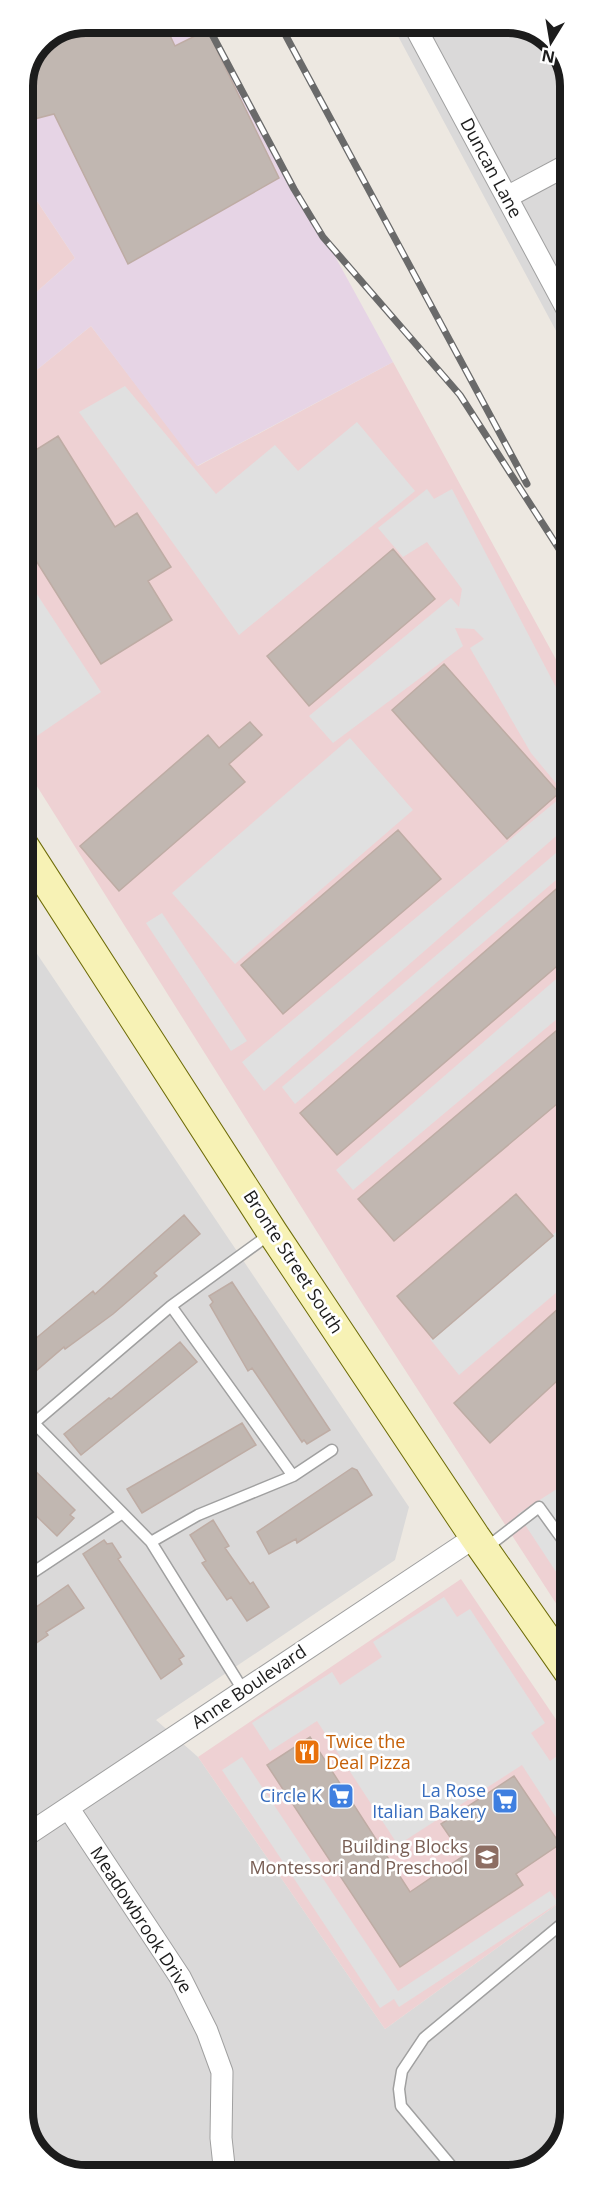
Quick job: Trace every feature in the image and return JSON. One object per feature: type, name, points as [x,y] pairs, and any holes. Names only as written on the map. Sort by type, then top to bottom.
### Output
[{"type":"main road","name":"Bronte Street South","points":[[33,861],[272,1232],[480,1543],[560,1658]]},
{"type":"street","name":"Duncan Lane","points":[[426,33],[507,197],[560,296]]},
{"type":"street","points":[[507,197],[560,169]]},
{"type":"street","name":"Anne Boulevard","points":[[33,1831],[243,1690],[480,1543]]},
{"type":"street","name":"Meadowbrook Drive","points":[[69,1809],[180,1977],[207,2031],[222,2072],[221,2138],[224,2165]]},
{"type":"lane","points":[[243,1690],[151,1542],[34,1424],[171,1306],[272,1232]]},
{"type":"lane","points":[[171,1306],[293,1476]]},
{"type":"lane","points":[[151,1542],[198,1515],[293,1476],[332,1450]]},
{"type":"lane","points":[[480,1543],[539,1507],[560,1536]]},
{"type":"lane","points":[[33,1572],[121,1514]]},
{"type":"lane","points":[[450,2165],[401,2106],[399,2089],[402,2072],[424,2037],[560,1925]]},
{"type":"shaded area","points":[[212,33],[393,362],[197,466],[91,326],[33,373],[33,295],[75,258],[33,195],[33,86],[34,75],[42,56],[56,42],[75,34]]},
{"type":"shaded area","points":[[396,33],[518,34],[537,42],[553,59],[560,86],[560,338]]},
{"type":"shaded area","points":[[33,195],[75,258],[33,295]]},
{"type":"shaded area","points":[[91,326],[198,466],[393,362],[560,667],[560,1610],[363,1305],[33,780],[33,373]]},
{"type":"shaded area","points":[[125,386],[216,494],[275,445],[298,471],[357,422],[415,491],[239,635],[79,412]]},
{"type":"shaded area","points":[[427,489],[434,499],[452,489],[560,695],[560,788],[531,753],[470,648],[484,639],[474,629],[455,628],[463,646],[333,743],[309,716],[451,598],[459,607],[462,589],[427,542],[403,557],[378,528]]},
{"type":"shaded area","points":[[33,588],[101,692],[33,739]]},
{"type":"shaded area","points":[[350,738],[413,810],[235,964],[172,893]]},
{"type":"shaded area","points":[[560,798],[560,833],[264,1091],[242,1062]]},
{"type":"shaded area","points":[[560,850],[560,877],[295,1104],[282,1087]]},
{"type":"shaded area","points":[[162,913],[247,1041],[231,1051],[146,923]]},
{"type":"shaded area","points":[[33,948],[409,1507],[395,1560],[156,1720],[198,1757],[385,2029],[560,1902],[559,2123],[547,2147],[527,2161],[507,2165],[82,2165],[66,2161],[51,2152],[40,2139],[34,2123]]},
{"type":"shaded area","points":[[560,976],[560,1016],[353,1190],[336,1170]]},
{"type":"shaded area","points":[[560,1228],[560,1289],[459,1375],[430,1339]]},
{"type":"shaded area","points":[[560,1487],[560,1578],[518,1514]]},
{"type":"shaded area","points":[[461,1579],[560,1725],[560,1902],[385,2029],[198,1757]]},
{"type":"shaded area","points":[[444,1597],[457,1617],[470,1609],[545,1723],[531,1733],[550,1761],[560,1754],[560,1824],[522,1765],[398,1845],[317,1721],[270,1751],[252,1723],[332,1672],[340,1685],[382,1657],[373,1642]]},
{"type":"shaded area","points":[[242,1757],[398,1991],[550,1891],[558,1903],[399,2007],[394,1999],[380,2008],[222,1770]]},
{"type":"building","points":[[86,33],[169,33],[175,46],[201,33],[208,33],[279,178],[128,264],[54,114],[33,119],[33,86],[34,75],[42,56],[56,42],[75,34]]},
{"type":"building","points":[[58,436],[115,527],[137,513],[171,567],[148,581],[172,620],[101,664],[33,556],[33,452]]},
{"type":"building","points":[[393,549],[435,599],[309,706],[267,656]]},
{"type":"building","points":[[444,664],[559,793],[507,839],[392,710]]},
{"type":"building","points":[[250,722],[262,735],[229,764],[245,782],[119,891],[80,846],[208,735],[219,748]]},
{"type":"building","points":[[398,830],[441,879],[283,1014],[241,965]]},
{"type":"building","points":[[560,886],[560,964],[337,1155],[300,1113]]},
{"type":"building","points":[[560,1027],[560,1101],[394,1241],[358,1199]]},
{"type":"building","points":[[516,1194],[553,1236],[433,1339],[397,1296]]},
{"type":"building","points":[[184,1215],[200,1234],[154,1273],[157,1276],[113,1314],[65,1349],[64,1347],[33,1373],[33,1341],[93,1291],[95,1294]]},
{"type":"building","points":[[232,1282],[330,1430],[307,1444],[304,1440],[302,1442],[252,1368],[248,1371],[210,1305],[213,1302],[209,1296]]},
{"type":"building","points":[[560,1307],[560,1378],[490,1443],[454,1403]]},
{"type":"building","points":[[180,1342],[197,1362],[81,1455],[64,1434]]},
{"type":"building","points":[[242,1423],[256,1445],[142,1513],[127,1489]]},
{"type":"building","points":[[352,1468],[357,1470],[372,1495],[297,1543],[296,1539],[269,1554],[257,1532]]},
{"type":"building","points":[[33,1469],[75,1510],[70,1515],[74,1518],[57,1536],[33,1513]]},
{"type":"building","points":[[213,1520],[229,1546],[225,1548],[250,1584],[253,1582],[269,1607],[247,1621],[231,1597],[227,1600],[202,1563],[206,1561],[190,1535]]},
{"type":"building","points":[[104,1540],[107,1544],[112,1543],[121,1557],[118,1559],[184,1656],[179,1659],[182,1664],[161,1679],[83,1554]]},
{"type":"building","points":[[68,1585],[84,1608],[46,1632],[48,1635],[33,1645],[33,1615],[35,1614],[33,1609]]},
{"type":"building","points":[[310,1737],[410,1892],[463,1856],[441,1824],[514,1776],[560,1844],[516,1874],[523,1885],[400,1967],[267,1765]]},
{"type":"railway","points":[[211,33],[294,189],[323,237],[460,395],[560,550]]},
{"type":"railway","points":[[284,33],[527,484]]},
{"type":"place","name":"Twice the Deal Pizza","points":[[307,1752]]},
{"type":"place","name":"Circle K","points":[[341,1796]]},
{"type":"place","name":"La Rose Italian Bakery","points":[[505,1801]]},
{"type":"place","name":"Building Blocks Montessori and Preschool","points":[[487,1857]]}]
